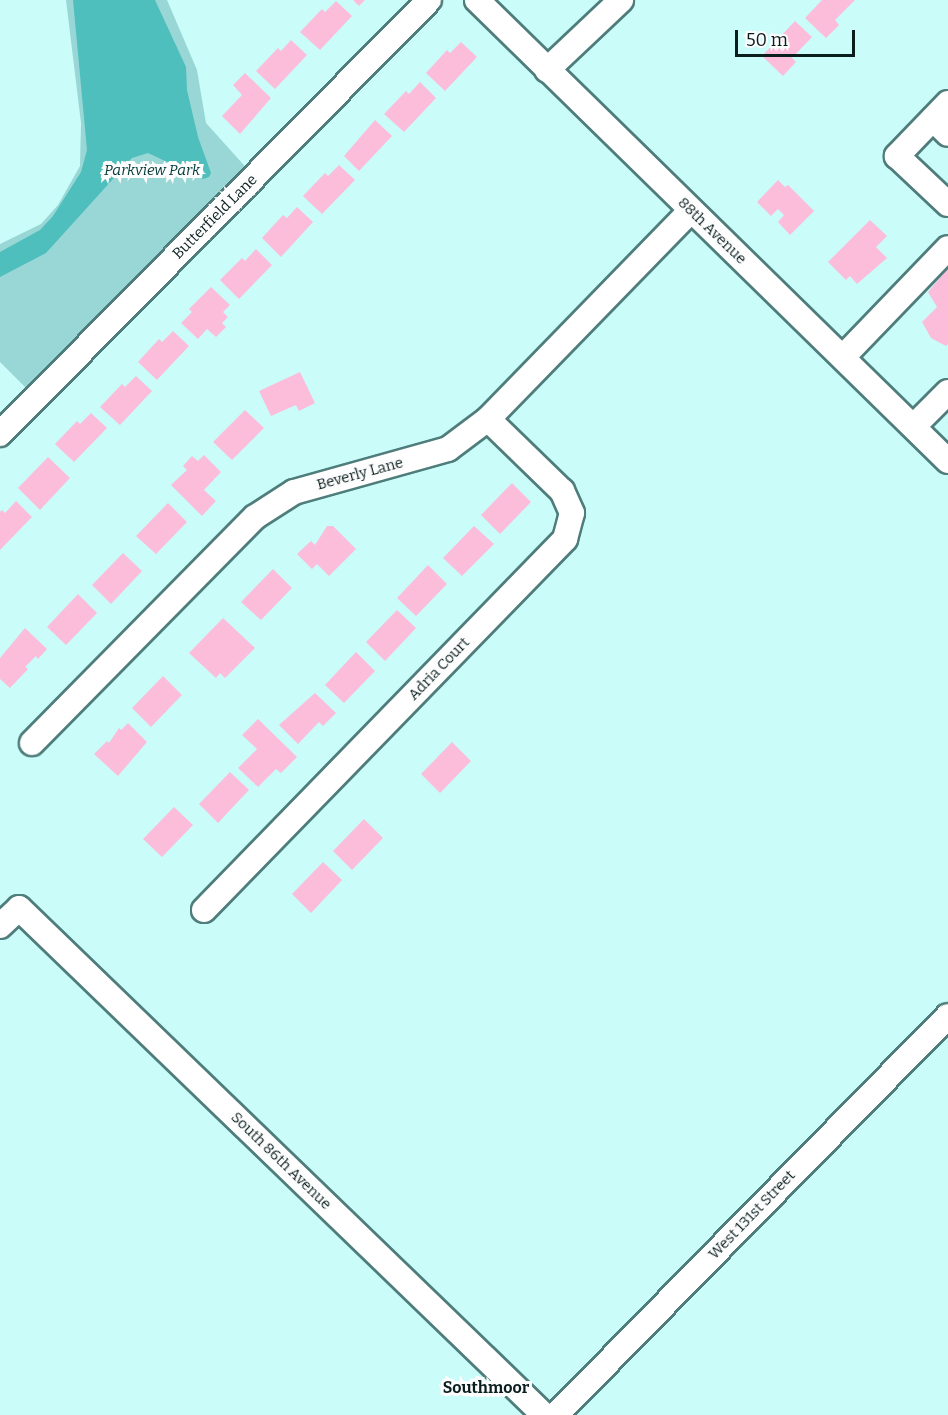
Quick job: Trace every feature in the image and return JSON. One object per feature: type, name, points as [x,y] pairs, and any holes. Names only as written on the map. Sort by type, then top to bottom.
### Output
[{"type":"street","name":"Butterfield Lane","points":[[0,434],[429,0]]},
{"type":"street","name":"88th Avenue","points":[[477,0],[948,460]]},
{"type":"street","points":[[547,70],[621,0]]},
{"type":"street","points":[[943,119],[897,156],[948,204]]},
{"type":"street","name":"Beverly Lane","points":[[32,743],[255,517],[294,492],[448,449],[488,419],[691,210]]},
{"type":"street","points":[[843,357],[948,248]]},
{"type":"street","points":[[914,426],[948,392]]},
{"type":"street","name":"Adria Court","points":[[204,910],[566,539],[572,513],[562,491],[488,419]]},
{"type":"street","name":"South 86th Avenue","points":[[0,926],[19,908],[544,1415]]},
{"type":"street","name":"West 131st Street","points":[[556,1415],[948,1016]]},
{"type":"green space","name":"Parkview Park","points":[[66,0],[167,0],[197,70],[206,123],[251,173],[32,394],[0,362],[0,244],[41,224],[58,205],[80,166],[81,123]]},
{"type":"shaded area","points":[[73,0],[155,0],[186,67],[187,90],[198,137],[211,173],[209,177],[203,179],[148,153],[132,158],[46,253],[0,277],[0,252],[40,230],[53,216],[81,172],[87,150]]},
{"type":"building","points":[[353,0],[365,0],[359,6]]},
{"type":"building","points":[[822,0],[855,0],[835,20],[839,25],[826,38],[805,18]]},
{"type":"building","points":[[336,1],[352,16],[320,50],[300,32],[322,9],[325,12]]},
{"type":"building","points":[[795,21],[812,37],[792,58],[796,62],[783,76],[762,56]]},
{"type":"building","points":[[291,40],[307,55],[275,89],[256,71],[278,48],[281,51]]},
{"type":"building","points":[[461,42],[477,57],[445,91],[426,73],[447,50],[450,53]]},
{"type":"building","points":[[245,73],[271,98],[240,134],[222,116],[242,95],[233,85]]},
{"type":"building","points":[[420,82],[436,98],[404,132],[384,114],[406,91],[409,94]]},
{"type":"building","points":[[375,120],[392,136],[359,171],[344,156]]},
{"type":"building","points":[[339,165],[355,180],[322,214],[303,196],[325,173],[328,176]]},
{"type":"building","points":[[778,180],[785,187],[788,185],[814,211],[790,235],[778,222],[784,215],[778,209],[771,216],[757,202]]},
{"type":"building","points":[[297,207],[313,222],[281,257],[262,238],[283,215],[287,218]]},
{"type":"building","points":[[870,220],[887,236],[876,247],[887,258],[857,284],[850,276],[846,280],[828,262]]},
{"type":"building","points":[[256,249],[272,265],[239,299],[220,280],[242,258],[245,261]]},
{"type":"building","points":[[948,268],[948,344],[946,346],[931,338],[922,322],[937,307],[928,292]]},
{"type":"building","points":[[211,287],[230,305],[223,312],[228,317],[222,323],[226,327],[216,337],[207,329],[198,339],[181,323],[192,312],[189,309]]},
{"type":"building","points":[[173,331],[189,346],[157,380],[138,362],[159,339],[162,342]]},
{"type":"building","points":[[300,372],[315,403],[299,411],[296,405],[271,416],[259,391]]},
{"type":"building","points":[[136,376],[152,391],[120,425],[100,407],[122,384],[125,387]]},
{"type":"building","points":[[245,410],[264,428],[232,460],[213,442]]},
{"type":"building","points":[[91,413],[107,428],[74,462],[55,444],[77,421],[80,424]]},
{"type":"building","points":[[204,455],[221,472],[204,490],[216,501],[202,516],[171,485],[187,470],[183,466],[192,456],[198,461]]},
{"type":"building","points":[[48,457],[70,478],[40,510],[18,488]]},
{"type":"building","points":[[512,483],[531,502],[500,534],[481,515]]},
{"type":"building","points":[[16,501],[32,517],[0,550],[0,512],[2,510],[5,513]]},
{"type":"building","points":[[168,503],[187,522],[156,554],[136,536]]},
{"type":"building","points":[[327,526],[333,526],[356,549],[329,576],[317,564],[312,569],[297,554],[311,541],[315,545]]},
{"type":"building","points":[[474,526],[494,544],[462,576],[443,558]]},
{"type":"building","points":[[123,553],[142,571],[111,604],[92,585]]},
{"type":"building","points":[[428,565],[447,584],[416,616],[397,598]]},
{"type":"building","points":[[273,569],[292,588],[261,620],[241,602]]},
{"type":"building","points":[[78,594],[97,613],[66,645],[47,627]]},
{"type":"building","points":[[397,610],[416,628],[385,661],[366,642]]},
{"type":"building","points":[[223,618],[255,648],[225,678],[220,673],[216,678],[189,653]]},
{"type":"building","points":[[25,628],[47,649],[38,659],[36,656],[25,667],[28,669],[10,688],[0,679],[0,658]]},
{"type":"building","points":[[356,652],[375,671],[344,703],[325,685]]},
{"type":"building","points":[[163,676],[182,695],[151,727],[132,708]]},
{"type":"building","points":[[315,693],[336,713],[323,726],[319,722],[298,744],[279,725]]},
{"type":"building","points":[[258,719],[297,757],[281,773],[276,769],[258,787],[238,768],[257,749],[242,735]]},
{"type":"building","points":[[128,723],[147,742],[118,776],[94,754],[107,741],[109,743],[119,728],[121,730]]},
{"type":"building","points":[[452,742],[471,761],[440,793],[421,774]]},
{"type":"building","points":[[230,772],[249,790],[218,823],[199,804]]},
{"type":"building","points":[[174,807],[193,825],[162,857],[143,839]]},
{"type":"building","points":[[364,819],[383,838],[352,870],[333,851]]},
{"type":"building","points":[[323,862],[342,880],[311,913],[292,894]]},
{"type":"district","name":"Southmoor","points":[[486,1388]]}]
